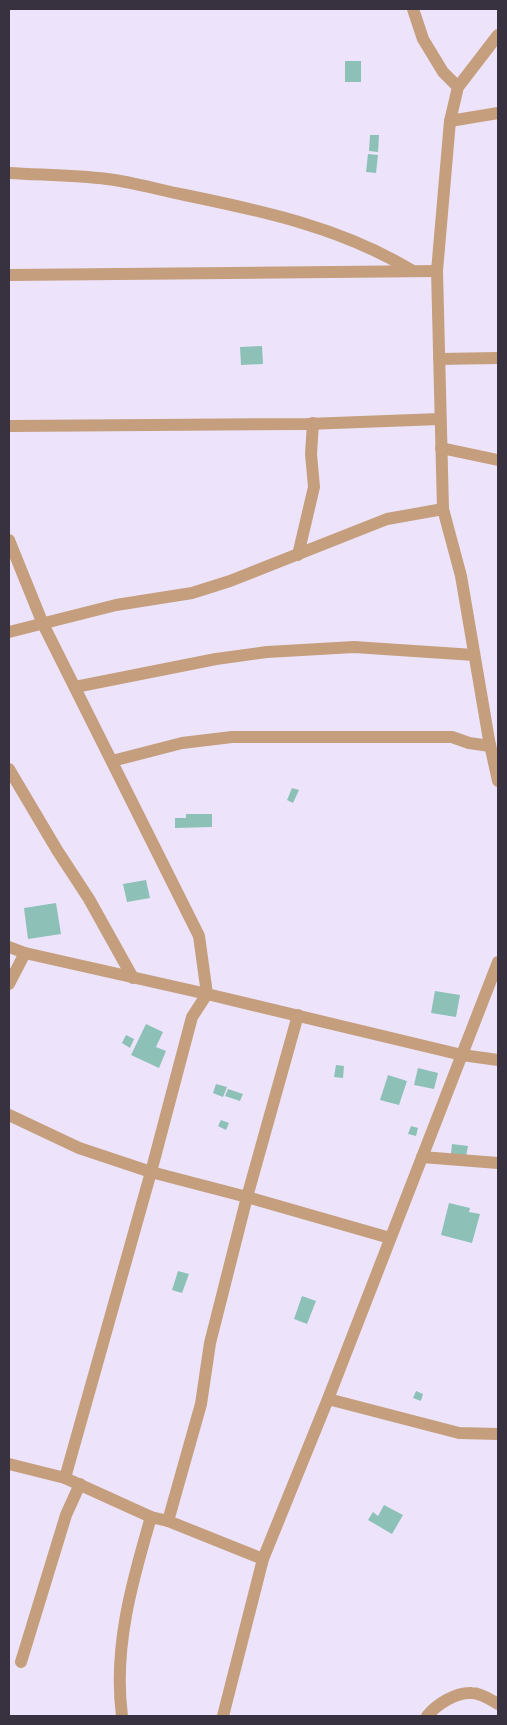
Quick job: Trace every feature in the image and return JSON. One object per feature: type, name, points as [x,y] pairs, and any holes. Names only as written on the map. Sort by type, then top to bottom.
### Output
[{"type":"street","points":[[413,9],[423,39],[443,72],[458,87]]},
{"type":"street","points":[[498,35],[458,87],[450,121],[437,271],[443,509],[461,576],[490,746],[498,779]]},
{"type":"street","points":[[450,121],[498,113]]},
{"type":"street","points":[[9,172],[108,179],[289,219],[364,244],[411,270]]},
{"type":"street","points":[[9,275],[437,271]]},
{"type":"street","points":[[439,359],[498,358]]},
{"type":"street","points":[[9,426],[313,424],[440,419]]},
{"type":"street","points":[[298,555],[314,487],[311,454],[313,424]]},
{"type":"street","points":[[441,448],[498,460]]},
{"type":"street","points":[[9,632],[116,605],[192,593],[230,581],[387,519],[443,509]]},
{"type":"street","points":[[9,540],[43,624],[199,936],[207,994],[192,1017],[66,1478]]},
{"type":"street","points":[[75,687],[170,667],[267,652],[354,647],[474,655]]},
{"type":"street","points":[[112,760],[182,743],[232,737],[452,737],[469,743],[490,746]]},
{"type":"street","points":[[9,769],[57,850],[89,899],[132,978]]},
{"type":"street","points":[[9,947],[25,954],[207,994],[462,1055],[498,1060]]},
{"type":"street","points":[[9,984],[25,954]]},
{"type":"street","points":[[223,1716],[263,1559],[497,970]]},
{"type":"street","points":[[168,1521],[201,1404],[210,1343],[247,1197],[298,1016]]},
{"type":"street","points":[[9,1116],[79,1148],[151,1172],[390,1238]]},
{"type":"street","points":[[422,1157],[498,1163]]},
{"type":"street","points":[[328,1399],[459,1433],[498,1434]]},
{"type":"street","points":[[9,1464],[66,1478],[152,1517],[168,1521],[263,1559]]},
{"type":"street","points":[[21,1662],[66,1514],[80,1484]]},
{"type":"street","points":[[122,1716],[120,1701],[120,1654],[125,1614],[152,1517]]},
{"type":"street","points":[[427,1716],[442,1703],[460,1694],[474,1692],[498,1704]]},
{"type":"building","points":[[345,61],[361,61],[361,82],[345,82]]},
{"type":"building","points":[[370,135],[379,135],[378,152],[369,151]]},
{"type":"building","points":[[368,154],[378,155],[376,173],[366,172]]},
{"type":"building","points":[[262,346],[263,364],[241,365],[240,347]]},
{"type":"building","points":[[292,788],[299,790],[293,803],[287,800]]},
{"type":"building","points":[[186,814],[212,814],[212,827],[175,828],[175,818],[186,818]]},
{"type":"building","points":[[146,880],[150,898],[127,902],[123,884]]},
{"type":"building","points":[[56,903],[61,934],[28,939],[24,908]]},
{"type":"building","points":[[435,991],[460,995],[456,1017],[431,1013]]},
{"type":"building","points":[[146,1024],[163,1032],[156,1047],[166,1051],[159,1068],[131,1055]]},
{"type":"building","points":[[126,1035],[134,1039],[130,1048],[122,1043]]},
{"type":"building","points":[[336,1065],[344,1066],[343,1078],[334,1077]]},
{"type":"building","points":[[418,1068],[438,1073],[434,1089],[414,1085]]},
{"type":"building","points":[[388,1075],[407,1081],[399,1105],[380,1100]]},
{"type":"building","points":[[216,1084],[227,1087],[223,1097],[213,1093]]},
{"type":"building","points":[[228,1089],[243,1094],[240,1101],[225,1096]]},
{"type":"building","points":[[221,1120],[229,1123],[226,1130],[218,1126]]},
{"type":"building","points":[[411,1126],[418,1128],[416,1136],[408,1134]]},
{"type":"building","points":[[452,1144],[468,1146],[466,1156],[451,1154]]},
{"type":"building","points":[[449,1203],[470,1208],[469,1212],[480,1214],[472,1243],[441,1235]]},
{"type":"building","points":[[178,1271],[189,1274],[182,1293],[172,1290]]},
{"type":"building","points":[[302,1296],[316,1301],[307,1324],[294,1319]]},
{"type":"building","points":[[416,1391],[423,1394],[421,1401],[413,1398]]},
{"type":"building","points":[[384,1505],[403,1515],[392,1534],[368,1520],[373,1512],[378,1516]]}]
